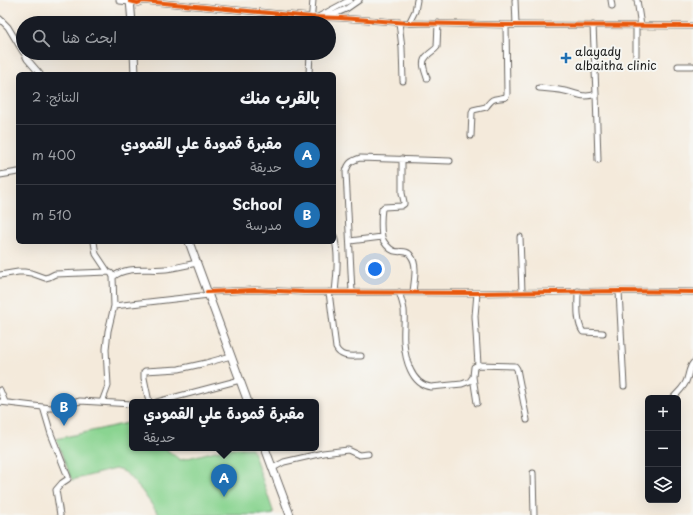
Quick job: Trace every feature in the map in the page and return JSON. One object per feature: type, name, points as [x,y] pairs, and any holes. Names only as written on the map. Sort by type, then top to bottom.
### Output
[{"type":"main road","points":[[120,0],[130,1],[131,16]]},
{"type":"main road","points":[[135,60],[136,72]]},
{"type":"main road","points":[[190,244],[247,399]]},
{"type":"main road","points":[[266,451],[289,515]]},
{"type":"street","points":[[130,1],[138,3],[143,0],[302,16]]},
{"type":"street","points":[[202,6],[203,0]]},
{"type":"street","points":[[312,16],[313,0]]},
{"type":"street","points":[[320,16],[350,0]]},
{"type":"street","points":[[330,16],[346,9],[359,0]]},
{"type":"street","points":[[409,23],[416,8],[417,0]]},
{"type":"street","points":[[516,0],[516,25]]},
{"type":"street","points":[[636,55],[638,26],[637,0]]},
{"type":"street","points":[[336,18],[409,23],[693,26]]},
{"type":"street","points":[[0,19],[8,27],[16,40]]},
{"type":"street","points":[[399,22],[404,81]]},
{"type":"street","points":[[427,78],[423,65],[427,56],[436,49],[438,23]]},
{"type":"street","points":[[471,136],[473,110],[486,107],[492,99],[506,97],[507,94],[506,25]]},
{"type":"street","points":[[593,25],[598,160]]},
{"type":"street","points":[[29,60],[38,72]]},
{"type":"street","points":[[309,72],[310,60]]},
{"type":"street","points":[[678,66],[693,66]]},
{"type":"street","points":[[539,88],[566,91],[582,96],[596,94]]},
{"type":"street","points":[[352,292],[347,167],[353,160],[360,158],[450,161]]},
{"type":"street","points":[[402,159],[402,193],[404,204],[402,206],[384,207],[382,209],[382,237],[391,250],[410,254],[414,263],[413,292]]},
{"type":"street","points":[[0,175],[16,172]]},
{"type":"street","points":[[350,241],[382,237]]},
{"type":"street","points":[[520,237],[522,292]]},
{"type":"street","points":[[94,244],[96,254],[113,277],[114,306],[108,331],[106,349],[108,386],[102,402]]},
{"type":"street","points":[[336,244],[337,277],[332,292],[336,348],[345,356],[361,356]]},
{"type":"street","points":[[113,277],[127,271],[165,269],[197,263]]},
{"type":"street","points":[[0,274],[24,272],[45,278],[55,274],[108,272]]},
{"type":"street","points":[[114,306],[208,294],[255,290],[477,293],[578,291],[693,292]]},
{"type":"street","points":[[578,291],[580,327],[583,332],[603,333]]},
{"type":"street","points":[[619,291],[624,386]]},
{"type":"street","points":[[399,292],[404,308],[405,350],[411,372],[416,379],[421,384],[431,386],[462,384],[470,381],[473,377]]},
{"type":"street","points":[[477,293],[475,306],[475,330],[478,365]]},
{"type":"street","points":[[148,399],[144,378],[145,371],[179,368],[231,356]]},
{"type":"street","points":[[676,395],[684,385],[690,366],[693,363]]},
{"type":"street","points":[[476,403],[473,377],[474,368],[478,365],[515,366],[517,368],[527,420]]},
{"type":"street","points":[[168,399],[240,380]]},
{"type":"street","points":[[0,390],[3,402],[43,407],[58,407],[80,401],[129,404]]},
{"type":"street","points":[[43,407],[51,434],[68,477],[68,480],[62,483],[56,490],[60,515]]},
{"type":"street","points":[[273,468],[284,462],[324,453],[348,450],[359,455],[368,454]]},
{"type":"street","points":[[533,473],[534,515]]},
{"type":"green space","points":[[129,423],[129,451],[169,451],[180,460],[215,451],[253,451],[274,514],[159,515],[142,491],[125,472],[115,469],[72,480],[56,439]]},
{"type":"cycle path","points":[[130,1],[138,3],[143,1],[300,16]]},
{"type":"cycle path","points":[[336,18],[409,23],[693,26]]},
{"type":"cycle path","points":[[207,292],[255,290],[303,292],[477,293],[619,291],[693,292]]},
{"type":"place","name":"alayady albaitha clinic","points":[[566,58]]},
{"type":"place","name":"School","points":[[64,426]]},
{"type":"place","name":"مقبرة قمودة علي القمودي","points":[[224,497]]}]
